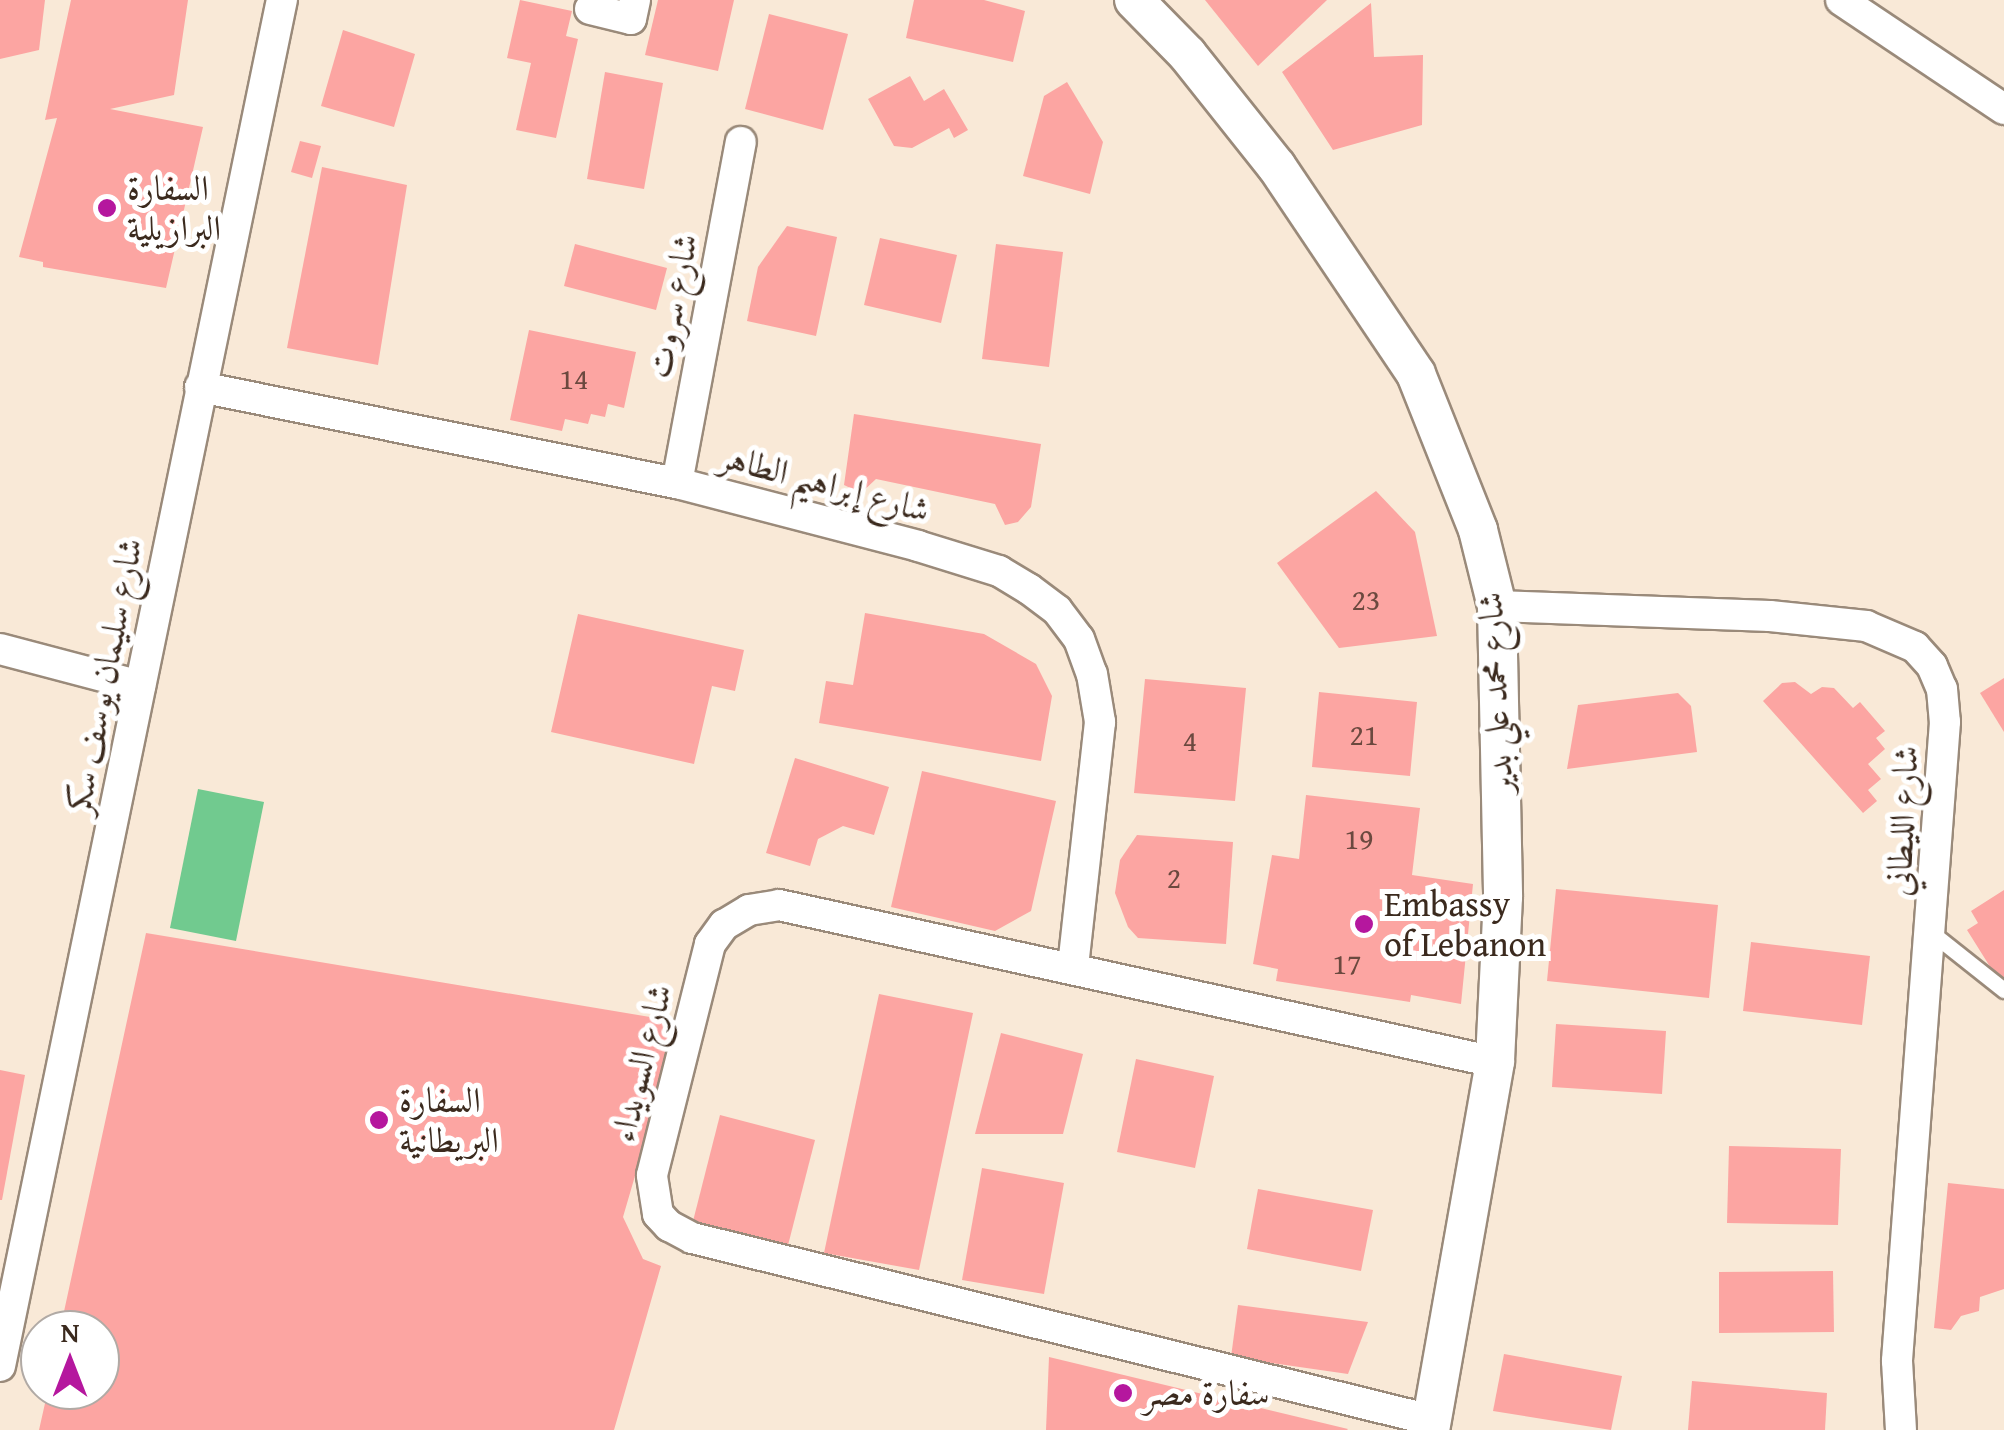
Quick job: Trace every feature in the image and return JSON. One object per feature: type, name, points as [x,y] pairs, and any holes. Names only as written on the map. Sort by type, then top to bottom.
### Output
[{"type":"street","name":"شارع سليمان يوسف سكر","points":[[0,1366],[84,978],[200,387],[282,0]]},
{"type":"street","points":[[590,9],[631,19],[635,0]]},
{"type":"street","name":"شارع محمد علي بدير","points":[[1134,0],[1188,54],[1277,168],[1416,374],[1478,530],[1497,606],[1503,897],[1495,1062],[1430,1425]]},
{"type":"street","points":[[1841,0],[2004,109]]},
{"type":"street","name":"شارع سروت","points":[[677,483],[741,142]]},
{"type":"street","name":"شارع إبراهيم الطاهر","points":[[200,387],[677,483],[999,571],[1057,610],[1079,639],[1092,674],[1100,722],[1073,968]]},
{"type":"street","name":"شارع الليطاني","points":[[1497,606],[1866,626],[1915,647],[1932,666],[1942,690],[1945,722],[1897,1361],[1900,1430]]},
{"type":"street","points":[[0,648],[140,686]]},
{"type":"street","name":"شارع السويداء","points":[[1430,1425],[692,1238],[669,1226],[658,1214],[652,1175],[710,944],[724,925],[749,910],[780,905],[1495,1062]]},
{"type":"lane","points":[[1932,934],[2004,990]]},
{"type":"green space","points":[[198,789],[264,802],[236,941],[170,928]]},
{"type":"building","points":[[0,0],[45,0],[39,50],[0,59]]},
{"type":"building","points":[[71,0],[188,0],[174,95],[110,109],[203,127],[166,288],[43,267],[43,262],[19,257],[57,118],[45,120]]},
{"type":"building","points":[[520,0],[572,11],[566,36],[578,39],[556,138],[516,130],[531,63],[507,58]]},
{"type":"building","points":[[658,0],[734,0],[718,71],[645,55]]},
{"type":"building","points":[[914,0],[984,0],[1025,11],[1013,62],[906,38]]},
{"type":"building","points":[[1205,0],[1327,0],[1258,66]]},
{"type":"building","points":[[1371,3],[1374,57],[1423,55],[1422,125],[1333,150],[1282,72]]},
{"type":"building","points":[[769,14],[848,34],[823,130],[745,109]]},
{"type":"building","points":[[343,30],[415,54],[394,127],[321,106]]},
{"type":"building","points":[[605,72],[663,83],[644,189],[587,179]]},
{"type":"building","points":[[910,76],[924,101],[944,89],[968,130],[954,138],[949,128],[912,148],[894,146],[868,99]]},
{"type":"building","points":[[1067,82],[1103,142],[1090,194],[1023,176],[1044,96]]},
{"type":"building","points":[[300,141],[321,146],[312,178],[291,172]]},
{"type":"building","points":[[322,167],[407,185],[378,365],[287,348]]},
{"type":"building","points":[[787,226],[837,237],[816,336],[747,321],[758,267]]},
{"type":"building","points":[[880,238],[957,255],[941,323],[864,305]]},
{"type":"building","points":[[575,244],[667,268],[656,310],[564,286]]},
{"type":"building","points":[[996,244],[1063,252],[1049,367],[982,359]]},
{"type":"building","points":[[529,330],[636,352],[624,408],[608,404],[605,417],[591,414],[588,424],[565,419],[562,431],[510,420]]},
{"type":"building","points":[[854,414],[1041,444],[1031,507],[1018,522],[1005,525],[995,504],[876,479],[861,493],[844,485]]},
{"type":"building","points":[[1376,491],[1415,532],[1437,636],[1339,648],[1277,563]]},
{"type":"building","points":[[865,613],[984,634],[1036,664],[1052,696],[1041,761],[819,723],[826,681],[853,685]]},
{"type":"building","points":[[578,614],[744,650],[735,691],[712,686],[694,764],[551,732]]},
{"type":"building","points":[[2004,678],[2004,732],[1980,693]]},
{"type":"building","points":[[1145,679],[1246,688],[1235,801],[1134,793]]},
{"type":"building","points":[[1795,682],[1811,694],[1822,687],[1834,688],[1853,708],[1860,702],[1885,731],[1876,738],[1885,749],[1868,764],[1881,779],[1868,790],[1877,801],[1863,813],[1763,701],[1782,683]]},
{"type":"building","points":[[1319,692],[1417,702],[1410,776],[1312,767]]},
{"type":"building","points":[[1678,693],[1691,706],[1697,752],[1567,769],[1578,705]]},
{"type":"building","points":[[795,758],[889,787],[874,835],[843,826],[818,839],[810,866],[766,853]]},
{"type":"building","points":[[922,771],[1056,801],[1031,911],[995,931],[891,907]]},
{"type":"building","name":"Embassy of Lebanon","points":[[1306,795],[1420,808],[1412,875],[1473,884],[1461,1004],[1411,995],[1410,1002],[1276,981],[1278,969],[1253,964],[1272,855],[1299,859]]},
{"type":"building","points":[[1137,835],[1233,842],[1226,944],[1138,938],[1128,927],[1115,893],[1120,860]]},
{"type":"building","points":[[1556,889],[1718,905],[1709,998],[1547,981]]},
{"type":"building","points":[[2004,890],[2004,989],[1967,930],[1978,923],[1971,911]]},
{"type":"building","name":"السفارة البريطانية","points":[[146,933],[680,1022],[623,1217],[643,1259],[661,1266],[614,1430],[39,1430],[44,1410],[120,1410],[120,1310],[64,1310]]},
{"type":"building","points":[[1751,942],[1870,956],[1862,1025],[1743,1011]]},
{"type":"building","points":[[879,994],[973,1013],[919,1270],[824,1253]]},
{"type":"building","points":[[1556,1024],[1666,1031],[1662,1094],[1552,1087]]},
{"type":"building","points":[[1001,1033],[1083,1054],[1063,1134],[975,1134]]},
{"type":"building","points":[[1136,1059],[1214,1076],[1195,1168],[1117,1152]]},
{"type":"building","points":[[0,1070],[25,1075],[2,1200],[0,1200]]},
{"type":"building","points":[[720,1115],[815,1140],[786,1253],[691,1229]]},
{"type":"building","points":[[1729,1146],[1841,1149],[1838,1225],[1727,1223]]},
{"type":"building","points":[[982,1168],[1064,1183],[1044,1294],[962,1280]]},
{"type":"building","points":[[1948,1183],[2004,1189],[2004,1289],[1980,1297],[1979,1311],[1961,1316],[1951,1330],[1934,1328]]},
{"type":"building","points":[[1258,1189],[1373,1210],[1361,1271],[1247,1249]]},
{"type":"building","points":[[1833,1271],[1834,1332],[1719,1333],[1719,1272]]},
{"type":"building","points":[[1238,1305],[1368,1322],[1348,1374],[1231,1357]]},
{"type":"building","points":[[1504,1354],[1622,1376],[1611,1430],[1493,1411]]},
{"type":"building","name":"سفارة مصر","points":[[1049,1357],[1348,1429],[1046,1430]]},
{"type":"building","points":[[1692,1381],[1827,1393],[1825,1430],[1688,1430]]},
{"type":"place","name":"السفارة البرازيلية","points":[[107,208]]},
{"type":"place","name":"Embassy of Lebanon","points":[[1364,924]]},
{"type":"place","name":"السفارة البريطانية","points":[[379,1120]]},
{"type":"place","name":"سفارة مصر","points":[[1123,1393]]}]
